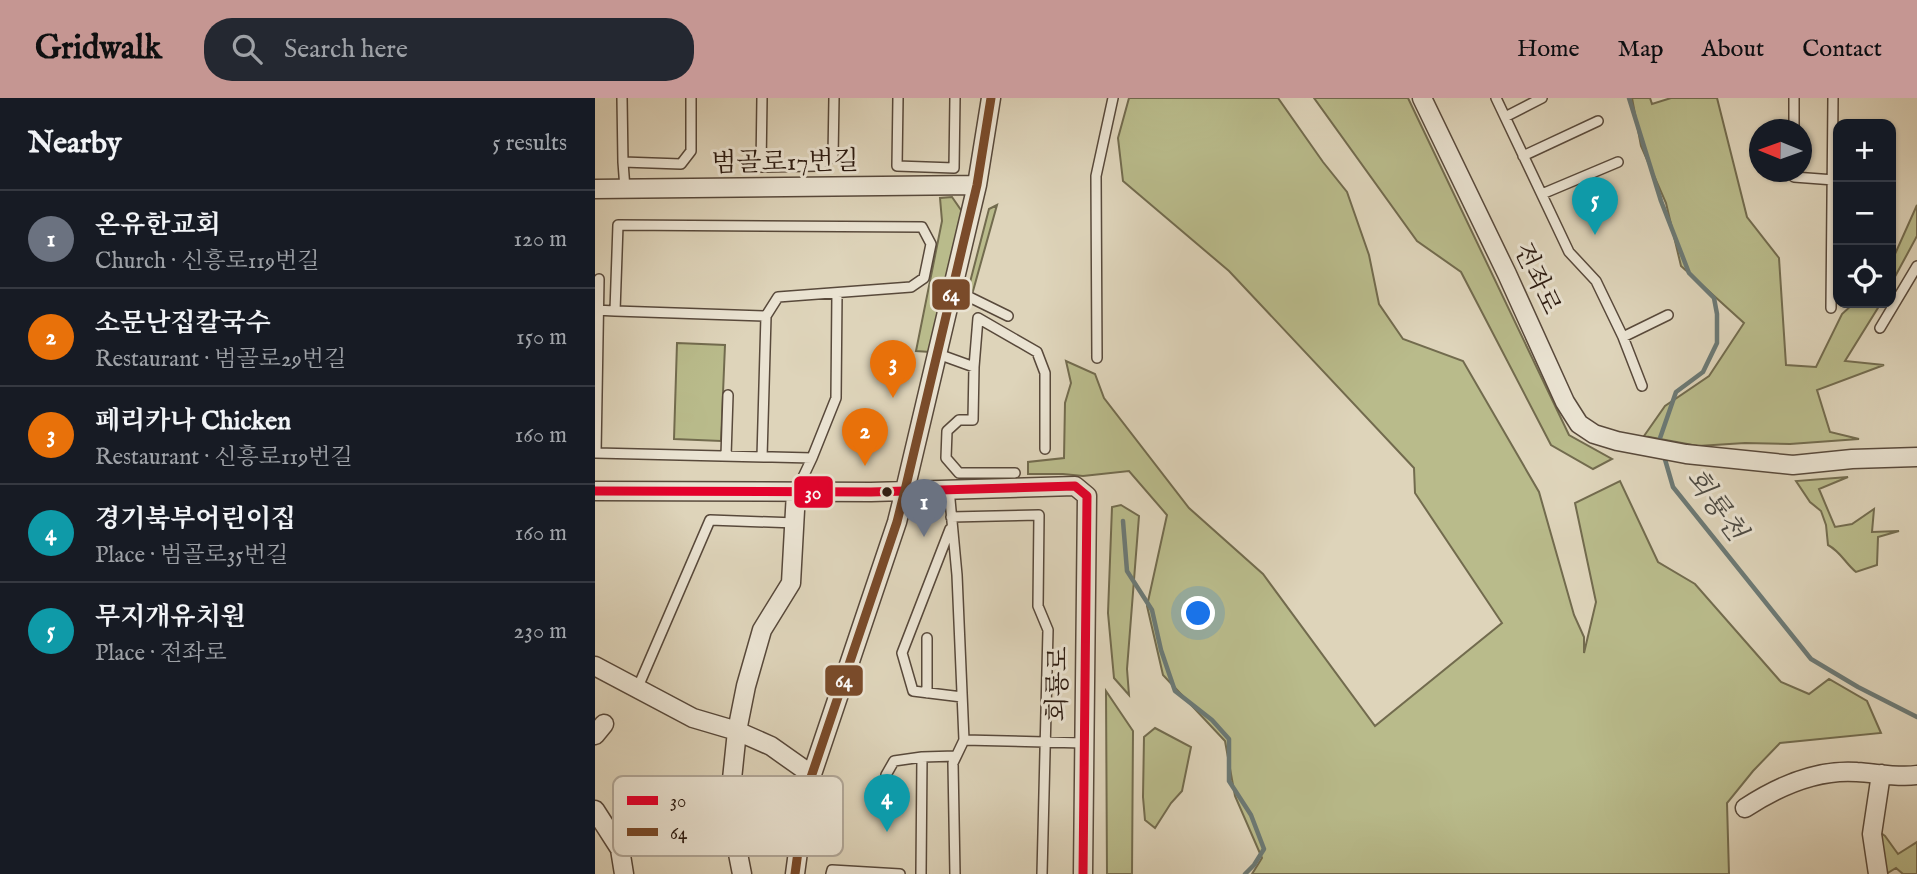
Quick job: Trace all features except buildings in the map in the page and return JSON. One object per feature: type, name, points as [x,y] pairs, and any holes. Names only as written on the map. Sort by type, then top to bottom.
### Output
[{"type":"street","points":[[595,666],[693,718],[737,731],[771,746],[813,775],[897,522],[977,185],[991,98]]},
{"type":"street","name":"전좌로","points":[[1422,98],[1565,402],[1579,424],[1594,434],[1636,445],[1686,454],[1793,465],[1852,459],[1917,457]]},
{"type":"street","name":"범골로17번길","points":[[595,189],[977,185]]},
{"type":"street","name":"회룡로","points":[[949,489],[1075,486],[1087,496],[1083,874]]},
{"type":"street","points":[[595,491],[796,492],[949,489]]},
{"type":"street","points":[[732,776],[745,686],[762,630],[792,583],[796,492]]},
{"type":"street","points":[[1745,808],[1791,783],[1853,771],[1917,775]]},
{"type":"street","points":[[1878,874],[1872,834],[1881,774]]},
{"type":"street","points":[[595,810],[613,838]]},
{"type":"street","points":[[621,856],[624,874]]},
{"type":"street","points":[[738,856],[742,874]]},
{"type":"street","points":[[795,874],[797,856]]},
{"type":"lane","points":[[622,98],[625,189]]},
{"type":"lane","points":[[623,162],[681,164],[691,151],[691,98]]},
{"type":"lane","points":[[762,98],[761,167],[817,166],[833,157],[834,98]]},
{"type":"lane","points":[[898,98],[897,166],[954,168],[955,98]]},
{"type":"lane","points":[[1097,358],[1096,176],[1113,98]]},
{"type":"lane","points":[[1496,98],[1569,252],[1596,281],[1623,337],[1642,386]]},
{"type":"lane","points":[[1505,117],[1542,98]]},
{"type":"lane","points":[[1794,98],[1794,119]]},
{"type":"lane","points":[[1833,98],[1833,119]]},
{"type":"lane","points":[[1523,156],[1598,121]]},
{"type":"lane","points":[[1542,194],[1618,162]]},
{"type":"lane","points":[[1812,178],[1833,180]]},
{"type":"lane","points":[[1831,308],[1834,182]]},
{"type":"lane","points":[[615,311],[618,225],[922,227],[930,244],[924,278],[911,287],[778,297],[766,316],[762,457]]},
{"type":"lane","points":[[1880,328],[1917,266]]},
{"type":"lane","points":[[599,279],[596,453],[812,458]]},
{"type":"lane","points":[[953,289],[1008,316]]},
{"type":"lane","points":[[796,492],[836,398],[837,293]]},
{"type":"lane","points":[[597,310],[766,316]]},
{"type":"lane","points":[[1623,337],[1668,315]]},
{"type":"lane","points":[[1015,473],[958,473],[946,458],[947,431],[959,420],[974,420],[978,318],[1037,352],[1045,373],[1045,449]]},
{"type":"lane","points":[[938,354],[974,367]]},
{"type":"lane","points":[[726,456],[728,395]]},
{"type":"lane","points":[[949,489],[957,575],[964,740],[953,763],[955,874]]},
{"type":"lane","points":[[951,521],[1039,515],[1038,606],[1048,630],[1042,874]]},
{"type":"lane","points":[[638,688],[710,520],[796,523]]},
{"type":"lane","points":[[951,521],[902,653],[913,691],[962,696]]},
{"type":"lane","points":[[927,638],[927,693]]},
{"type":"lane","points":[[964,740],[1083,743]]},
{"type":"lane","points":[[885,775],[894,761],[956,756]]},
{"type":"lane","points":[[921,874],[922,757]]},
{"type":"lane","points":[[831,874],[832,870],[900,874]]},
{"type":"green space","points":[[1129,98],[1278,98],[1347,192],[1369,255],[1379,304],[1403,339],[1463,361],[1539,492],[1574,615],[1584,637],[1584,653],[1596,602],[1575,503],[1620,481],[1658,562],[1695,584],[1781,682],[1809,694],[1829,679],[1867,701],[1881,733],[1780,743],[1727,803],[1729,874],[1252,874],[1262,858],[1235,796],[1225,741],[1163,675],[1147,606],[1167,515],[1129,471],[1083,476],[1028,474],[1028,462],[1064,458],[1065,403],[1071,383],[1066,361],[1095,374],[1104,398],[1189,508],[1263,574],[1375,726],[1502,623],[1415,493],[1414,468],[1229,271],[1123,181],[1118,138]]},
{"type":"green space","points":[[1314,98],[1408,98],[1569,435],[1612,459],[1593,469],[1551,445],[1461,272],[1417,241]]},
{"type":"green space","points":[[1632,98],[1650,98],[1652,104],[1671,98],[1717,98],[1747,217],[1779,258],[1786,365],[1816,367],[1842,314],[1849,308],[1878,308],[1845,361],[1884,365],[1817,390],[1830,432],[1859,439],[1698,446],[1644,436],[1665,406],[1709,376],[1744,323],[1681,266],[1666,203],[1641,146]]},
{"type":"green space","points":[[952,197],[963,213],[930,352],[916,351],[942,221],[940,198]]},
{"type":"green space","points":[[997,205],[973,291],[968,290],[989,209]]},
{"type":"green space","points":[[1917,205],[1917,236],[1896,275],[1896,252]]},
{"type":"green space","points":[[677,343],[725,345],[721,441],[674,439]]},
{"type":"green space","points":[[1848,477],[1819,489],[1835,527],[1852,524],[1874,509],[1872,532],[1899,531],[1878,537],[1877,565],[1856,572],[1828,545],[1821,511],[1810,502],[1796,481]]},
{"type":"green space","points":[[1121,505],[1139,516],[1127,669],[1129,695],[1114,678],[1108,613],[1112,507]]},
{"type":"green space","points":[[1106,691],[1133,731],[1132,874],[1107,874]]},
{"type":"green space","points":[[1155,728],[1191,747],[1182,791],[1155,828],[1145,820],[1143,797],[1144,737]]},
{"type":"green space","points":[[1874,828],[1885,836],[1898,854],[1917,842],[1917,874],[1903,874],[1896,868],[1886,874]]},
{"type":"waterway","name":"회룡천","points":[[1629,98],[1661,201],[1689,273],[1714,298],[1717,314],[1717,343],[1703,372],[1676,392],[1659,441],[1661,444]]},
{"type":"waterway","name":"회룡천","points":[[1664,456],[1673,487],[1811,659],[1917,717]]},
{"type":"waterway","points":[[1123,521],[1127,571],[1152,610],[1161,650],[1175,691],[1212,720],[1229,739],[1229,781],[1251,815],[1264,849],[1245,874]]},
{"type":"transit line","name":"64","points":[[811,776],[897,522],[977,185],[991,98]]},
{"type":"transit line","name":"30","points":[[595,491],[871,492],[1075,486],[1087,496],[1083,874]]},
{"type":"transit line","name":"64","points":[[795,874],[797,856]]},
{"type":"place","name":"무지개유치원","points":[[1595,235]]},
{"type":"place","name":"페리카나 Chicken","points":[[893,398]]},
{"type":"place","name":"소문난집칼국수","points":[[865,466]]},
{"type":"place","name":"온유한교회","points":[[924,537]]},
{"type":"place","name":"경기북부어린이집","points":[[887,832]]}]
